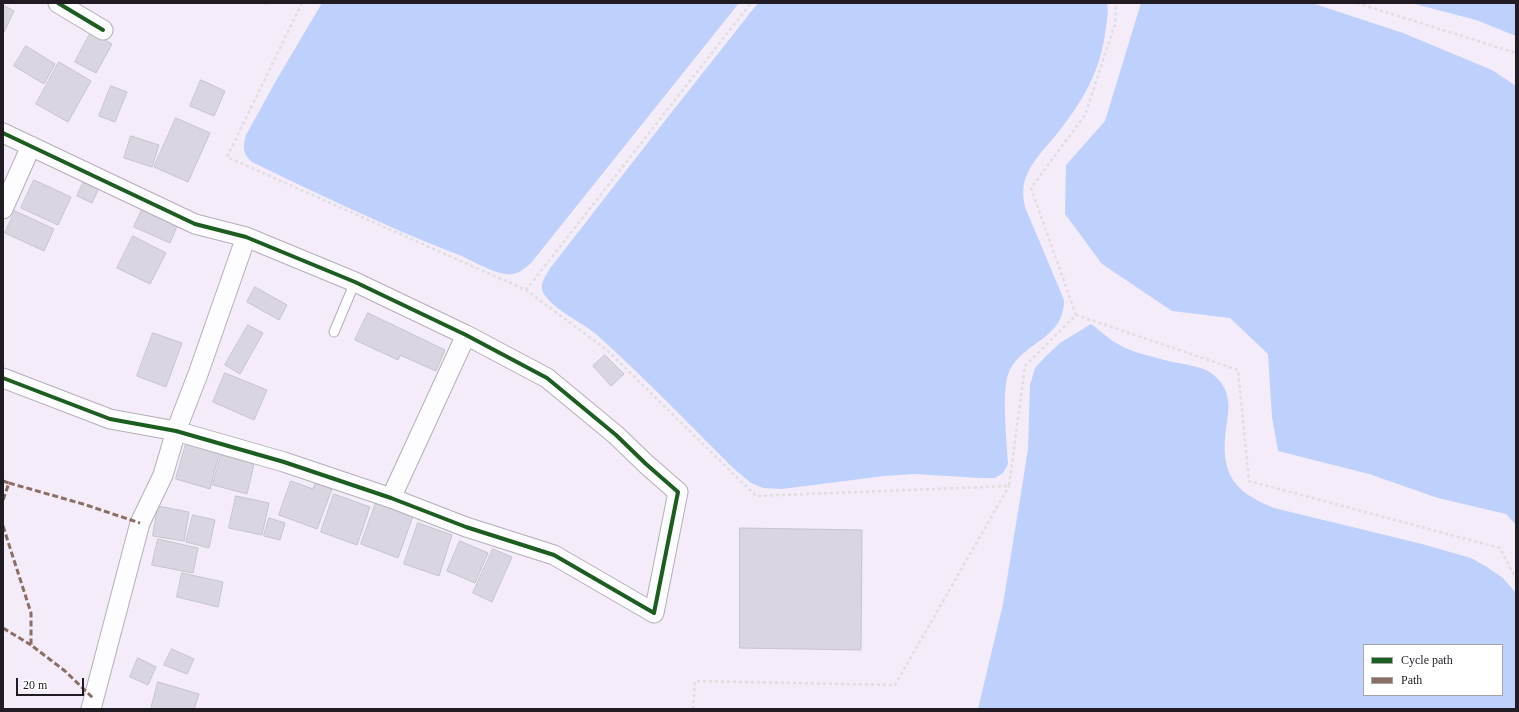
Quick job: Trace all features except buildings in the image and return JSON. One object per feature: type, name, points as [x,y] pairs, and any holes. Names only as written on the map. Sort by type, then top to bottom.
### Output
[{"type":"street","points":[[58,3],[103,30]]},
{"type":"street","points":[[3,133],[195,224],[246,237],[355,282],[466,335],[547,378],[616,435],[678,492],[654,613],[554,555],[466,527],[391,498],[284,462],[176,431],[110,419],[3,378]]},
{"type":"street","points":[[3,209],[31,146]]},
{"type":"street","points":[[91,709],[140,523],[163,475],[176,431],[198,374],[246,237]]},
{"type":"street","points":[[391,498],[466,335]]},
{"type":"lane","points":[[334,332],[355,282]]},
{"type":"path","points":[[264,3],[270,5]]},
{"type":"path","points":[[302,3],[227,157],[526,290],[607,350],[756,496],[1009,486]]},
{"type":"path","points":[[526,290],[751,3]]},
{"type":"path","points":[[1076,315],[1031,188],[1085,115],[1115,24],[1116,3]]},
{"type":"path","points":[[1357,3],[1516,53]]},
{"type":"path","points":[[694,709],[695,681],[895,685],[1009,486],[1025,366],[1076,315]]},
{"type":"path","points":[[1076,315],[1238,370],[1249,481],[1500,548],[1516,579]]},
{"type":"water","points":[[322,3],[739,3],[531,263],[519,272],[505,274],[492,270],[352,209],[252,162],[246,156],[244,146],[246,135]]},
{"type":"water","points":[[758,3],[1107,3],[1108,15],[1104,43],[1095,72],[1089,85],[1066,122],[1035,160],[1024,184],[1023,192],[1025,207],[1064,300],[1062,313],[1057,324],[1050,332],[1015,362],[1009,372],[1005,391],[1008,464],[1003,473],[995,478],[915,474],[884,476],[782,489],[763,488],[751,483],[733,468],[666,400],[597,335],[555,306],[542,291],[542,284],[551,267]]},
{"type":"water","points":[[1141,3],[1312,3],[1403,33],[1492,70],[1516,86],[1516,525],[1506,514],[1438,498],[1369,474],[1278,451],[1272,417],[1268,354],[1230,318],[1172,311],[1102,264],[1065,214],[1066,165],[1105,121]]},
{"type":"water","points":[[1411,3],[1516,3],[1516,36],[1476,20]]},
{"type":"water","points":[[1091,324],[1111,340],[1125,348],[1160,359],[1202,368],[1213,374],[1225,390],[1228,402],[1228,416],[1225,458],[1228,470],[1233,479],[1240,488],[1249,495],[1274,508],[1422,544],[1471,558],[1503,578],[1516,593],[1516,709],[978,709],[1003,604],[1021,493],[1028,449],[1030,385],[1035,368],[1060,343]]},
{"type":"marked path","points":[[3,481],[9,483],[3,500]]},
{"type":"marked path","points":[[9,483],[83,504],[140,523]]},
{"type":"marked path","points":[[3,526],[31,613],[31,645],[65,671],[94,699]]},
{"type":"marked path","points":[[3,628],[31,645]]},
{"type":"cycle path","points":[[58,3],[103,30]]},
{"type":"cycle path","points":[[3,133],[195,224],[246,237],[355,282],[466,335],[547,378],[616,435],[678,492],[654,613],[554,555],[466,527],[391,498],[284,462],[176,431],[110,419],[3,378]]}]
